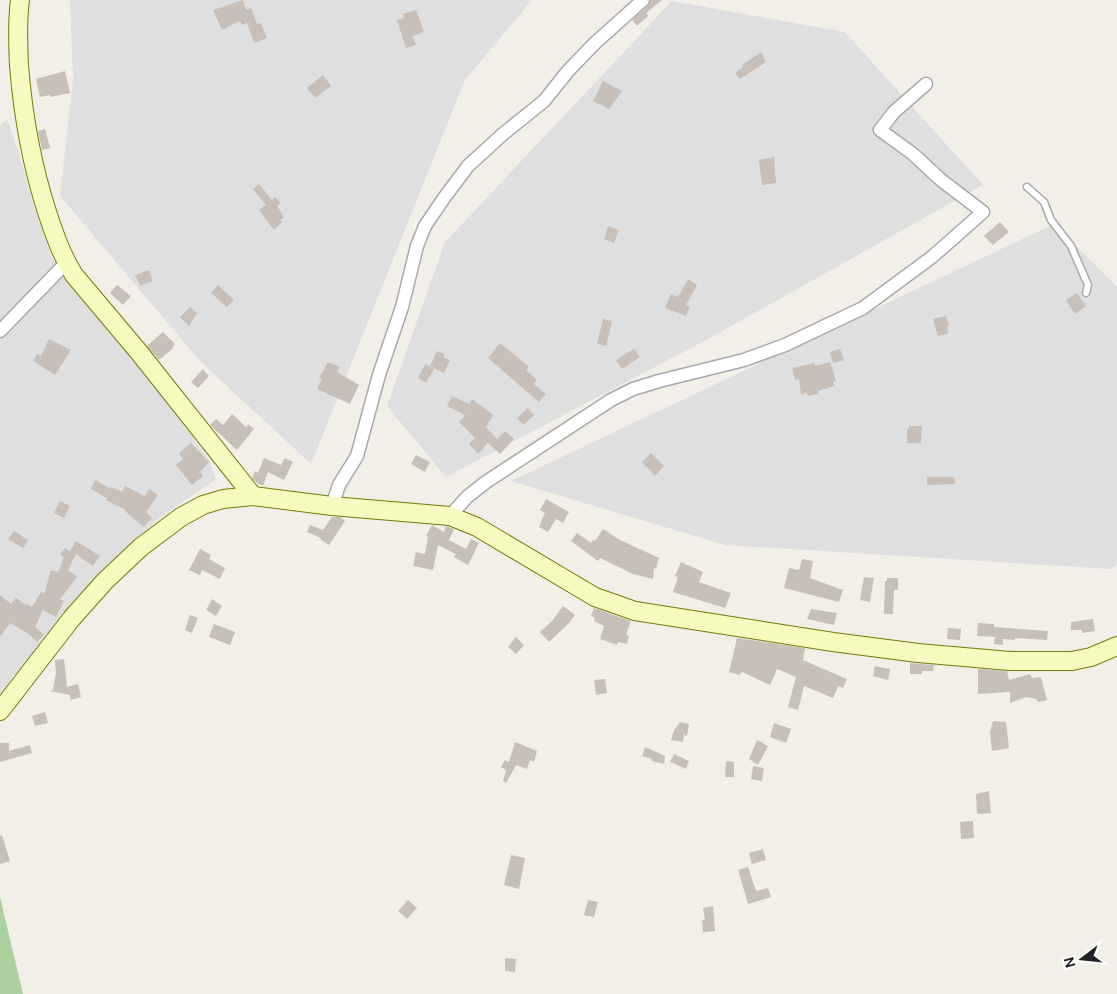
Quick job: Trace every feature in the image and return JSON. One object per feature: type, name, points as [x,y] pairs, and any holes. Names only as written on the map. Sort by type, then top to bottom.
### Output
[{"type":"main road","points":[[20,0],[18,46],[26,133],[40,191],[66,263],[253,496]]},
{"type":"main road","points":[[0,710],[72,618],[105,581],[141,547],[180,517],[202,505],[223,499],[253,496],[332,506],[450,516],[477,527],[595,597],[635,610],[833,642],[918,653],[1010,661],[1072,661],[1091,657],[1117,646]]},
{"type":"street","points":[[332,506],[340,485],[357,456],[379,375],[402,307],[417,246],[425,226],[468,166],[503,134],[544,101],[588,50],[643,0]]},
{"type":"street","points":[[450,516],[467,497],[486,482],[610,400],[633,389],[659,381],[744,360],[785,345],[863,308],[932,257],[983,212],[941,180],[913,154],[880,130],[894,112],[926,84]]},
{"type":"street","points":[[0,331],[66,263]]},
{"type":"lane","points":[[1027,187],[1044,202],[1051,220],[1071,246],[1088,285],[1086,293]]},
{"type":"shaded area","points":[[70,0],[532,0],[465,80],[311,464],[200,361],[60,196],[73,79]]},
{"type":"shaded area","points":[[672,1],[845,32],[983,185],[708,339],[446,477],[387,406],[445,242]]},
{"type":"shaded area","points":[[7,119],[51,256],[161,394],[209,460],[216,479],[158,519],[108,564],[50,630],[48,639],[37,648],[34,657],[24,671],[12,676],[0,702],[0,125]]},
{"type":"shaded area","points":[[1054,224],[1117,287],[1117,564],[1110,569],[725,545],[511,481]]},
{"type":"green space","points":[[0,897],[23,994],[0,994]]},
{"type":"building","points":[[243,0],[246,10],[251,8],[257,24],[261,23],[267,38],[254,43],[247,23],[242,25],[240,21],[222,30],[213,10]]},
{"type":"building","points":[[651,0],[662,0],[646,13],[648,16],[637,26],[632,20],[648,6]]},
{"type":"building","points":[[416,10],[424,32],[413,36],[416,45],[406,48],[397,20],[404,18],[403,14]]},
{"type":"building","points":[[761,52],[766,62],[740,79],[735,73],[743,67],[742,65]]},
{"type":"building","points":[[65,71],[70,93],[40,97],[36,79]]},
{"type":"building","points":[[323,75],[331,86],[315,98],[307,88]]},
{"type":"building","points":[[603,81],[622,91],[609,109],[593,101]]},
{"type":"building","points":[[45,129],[50,148],[42,150],[38,131]]},
{"type":"building","points":[[774,157],[776,183],[762,185],[759,160]]},
{"type":"building","points":[[259,184],[272,200],[275,197],[281,203],[277,206],[284,217],[274,230],[259,210],[266,205],[253,189]]},
{"type":"building","points":[[1000,222],[1009,232],[993,245],[984,236]]},
{"type":"building","points":[[608,226],[619,230],[614,243],[604,239]]},
{"type":"building","points":[[149,270],[153,281],[140,286],[135,275]]},
{"type":"building","points":[[688,279],[697,285],[686,305],[690,306],[686,316],[665,308],[671,294],[678,297]]},
{"type":"building","points":[[117,285],[131,296],[123,305],[110,293]]},
{"type":"building","points":[[218,285],[234,300],[227,307],[211,293]]},
{"type":"building","points":[[1077,293],[1086,306],[1075,314],[1066,300]]},
{"type":"building","points":[[190,307],[197,313],[189,326],[180,317]]},
{"type":"building","points":[[946,316],[949,326],[947,327],[948,334],[938,336],[933,319]]},
{"type":"building","points":[[603,319],[612,321],[606,346],[597,344]]},
{"type":"building","points":[[163,332],[175,344],[159,360],[147,346]]},
{"type":"building","points":[[49,339],[71,350],[55,375],[33,361],[37,354],[41,356]]},
{"type":"building","points":[[500,343],[529,367],[526,370],[537,380],[534,384],[546,394],[539,402],[488,358]]},
{"type":"building","points":[[634,349],[640,357],[622,369],[616,360]]},
{"type":"building","points":[[840,349],[844,360],[833,363],[830,352]]},
{"type":"building","points":[[437,351],[445,354],[443,357],[450,360],[444,373],[430,366]]},
{"type":"building","points":[[328,362],[340,367],[337,372],[359,385],[350,404],[317,389],[322,379],[319,378]]},
{"type":"building","points":[[830,362],[836,381],[833,382],[834,386],[818,391],[818,394],[808,396],[807,393],[801,394],[799,379],[795,380],[792,368],[815,363],[815,366]]},
{"type":"building","points":[[425,364],[434,369],[426,383],[418,378]]},
{"type":"building","points":[[203,369],[209,376],[198,388],[191,382]]},
{"type":"building","points":[[452,396],[469,404],[472,399],[493,415],[486,427],[497,439],[505,431],[514,439],[500,454],[488,443],[478,454],[469,444],[475,438],[459,422],[465,415],[447,406]]},
{"type":"building","points":[[528,408],[534,415],[523,425],[517,418]]},
{"type":"building","points":[[232,414],[246,427],[248,424],[254,429],[237,450],[210,425],[216,419],[223,425]]},
{"type":"building","points":[[909,426],[922,426],[921,443],[907,443],[907,429],[909,429]]},
{"type":"building","points":[[191,443],[209,462],[200,472],[203,476],[192,485],[176,465],[183,459],[179,453]]},
{"type":"building","points":[[651,453],[664,466],[655,476],[642,462]]},
{"type":"building","points":[[416,455],[430,462],[425,472],[411,464]]},
{"type":"building","points":[[264,458],[281,465],[285,458],[293,462],[284,480],[268,472],[263,486],[252,478],[255,471],[258,473]]},
{"type":"building","points":[[927,477],[954,477],[955,484],[927,485]]},
{"type":"building","points":[[95,480],[111,489],[112,487],[122,492],[125,486],[145,496],[149,489],[158,495],[146,512],[152,518],[144,527],[126,510],[106,500],[107,498],[91,489]]},
{"type":"building","points":[[546,499],[569,512],[563,523],[556,519],[548,532],[539,527],[545,513],[540,510]]},
{"type":"building","points":[[60,501],[70,506],[64,518],[54,513]]},
{"type":"building","points":[[332,517],[340,517],[345,521],[329,545],[321,538],[307,532],[310,525],[323,530]]},
{"type":"building","points":[[432,525],[444,532],[446,526],[454,529],[449,540],[466,549],[471,539],[479,543],[468,565],[454,557],[456,554],[438,545],[433,570],[413,566],[416,552],[425,554],[428,537],[426,536]]},
{"type":"building","points":[[603,529],[620,540],[659,558],[656,569],[654,568],[653,579],[633,574],[600,558],[598,561],[571,541],[577,533],[591,543],[593,540],[595,541]]},
{"type":"building","points":[[14,531],[28,540],[23,548],[8,539]]},
{"type":"building","points":[[76,541],[100,556],[93,566],[76,554],[68,570],[77,577],[60,599],[64,601],[56,617],[43,610],[35,627],[44,635],[37,642],[30,635],[10,623],[0,637],[0,595],[11,604],[16,598],[32,607],[41,592],[44,594],[51,570],[58,572],[64,557],[60,555],[65,548],[70,551]]},
{"type":"building","points":[[200,549],[211,555],[209,559],[225,568],[220,579],[202,570],[200,575],[189,570]]},
{"type":"building","points":[[802,559],[813,561],[810,578],[843,590],[839,602],[784,588],[789,568],[799,570]]},
{"type":"building","points":[[681,562],[703,572],[699,582],[731,593],[725,608],[673,592],[678,577],[675,576]]},
{"type":"building","points":[[864,577],[874,578],[870,602],[860,600]]},
{"type":"building","points":[[887,578],[898,578],[898,590],[894,590],[893,614],[884,614],[885,581],[887,581]]},
{"type":"building","points":[[212,599],[222,606],[216,616],[206,610]]},
{"type":"building","points":[[563,606],[575,615],[549,642],[540,632],[552,621]]},
{"type":"building","points":[[594,608],[631,621],[626,635],[629,636],[627,644],[618,642],[617,645],[600,639],[604,626],[594,621],[595,618],[591,616]]},
{"type":"building","points":[[811,609],[837,613],[834,625],[807,619]]},
{"type":"building","points":[[190,615],[198,618],[192,633],[185,630]]},
{"type":"building","points":[[1093,619],[1095,631],[1082,633],[1082,630],[1071,630],[1071,622]]},
{"type":"building","points":[[978,623],[994,624],[994,627],[1048,631],[1047,640],[1015,638],[1015,640],[1003,639],[1003,645],[994,644],[995,637],[977,636]]},
{"type":"building","points":[[214,624],[235,632],[230,645],[209,637]]},
{"type":"building","points":[[948,628],[961,629],[960,640],[947,639]]},
{"type":"building","points":[[516,637],[524,645],[516,654],[508,647]]},
{"type":"building","points":[[737,638],[805,648],[803,660],[847,679],[843,688],[838,686],[833,698],[804,686],[798,710],[788,707],[796,677],[777,669],[770,685],[742,672],[740,675],[729,672]]},
{"type":"building","points":[[64,659],[67,687],[78,684],[81,697],[71,700],[70,695],[50,691],[53,690],[56,673],[55,660]]},
{"type":"building","points":[[910,663],[934,665],[933,671],[922,671],[922,674],[910,674]]},
{"type":"building","points":[[875,666],[890,669],[888,680],[873,676]]},
{"type":"building","points":[[978,669],[1007,671],[1009,680],[1030,674],[1032,678],[1041,677],[1047,700],[1038,702],[1036,699],[1026,697],[1010,703],[1010,692],[978,694]]},
{"type":"building","points":[[605,679],[607,693],[596,695],[594,680]]},
{"type":"building","points":[[45,712],[48,723],[35,726],[32,716]]},
{"type":"building","points":[[993,721],[1006,722],[1009,748],[992,751],[990,732]]},
{"type":"building","points":[[680,722],[689,724],[687,736],[684,735],[683,742],[671,740],[674,730]]},
{"type":"building","points":[[774,723],[791,729],[786,743],[770,737]]},
{"type":"building","points":[[757,740],[768,746],[758,765],[749,759]]},
{"type":"building","points":[[515,742],[537,751],[534,762],[530,760],[527,769],[516,765],[506,783],[503,781],[506,770],[501,767],[505,760],[509,762]]},
{"type":"building","points":[[0,743],[9,743],[9,751],[30,745],[32,753],[0,762]]},
{"type":"building","points":[[645,747],[665,756],[664,764],[642,756]]},
{"type":"building","points":[[674,754],[689,761],[686,769],[670,762]]},
{"type":"building","points":[[726,761],[734,762],[734,777],[725,777]]},
{"type":"building","points":[[753,766],[764,768],[762,781],[751,779]]},
{"type":"building","points":[[989,791],[991,813],[977,814],[976,794]]},
{"type":"building","points":[[973,821],[974,838],[961,839],[960,822]]},
{"type":"building","points":[[2,835],[10,861],[0,864],[0,836]]},
{"type":"building","points":[[763,849],[766,860],[752,864],[749,853]]},
{"type":"building","points":[[511,855],[525,858],[519,889],[504,885]]},
{"type":"building","points":[[748,867],[756,891],[768,888],[771,897],[748,904],[738,870]]},
{"type":"building","points":[[408,900],[417,908],[407,919],[398,911]]},
{"type":"building","points":[[588,900],[598,902],[594,917],[584,915]]},
{"type":"building","points":[[713,906],[715,931],[703,932],[702,920],[705,920],[703,908]]},
{"type":"building","points":[[505,958],[516,959],[515,972],[505,971]]}]
